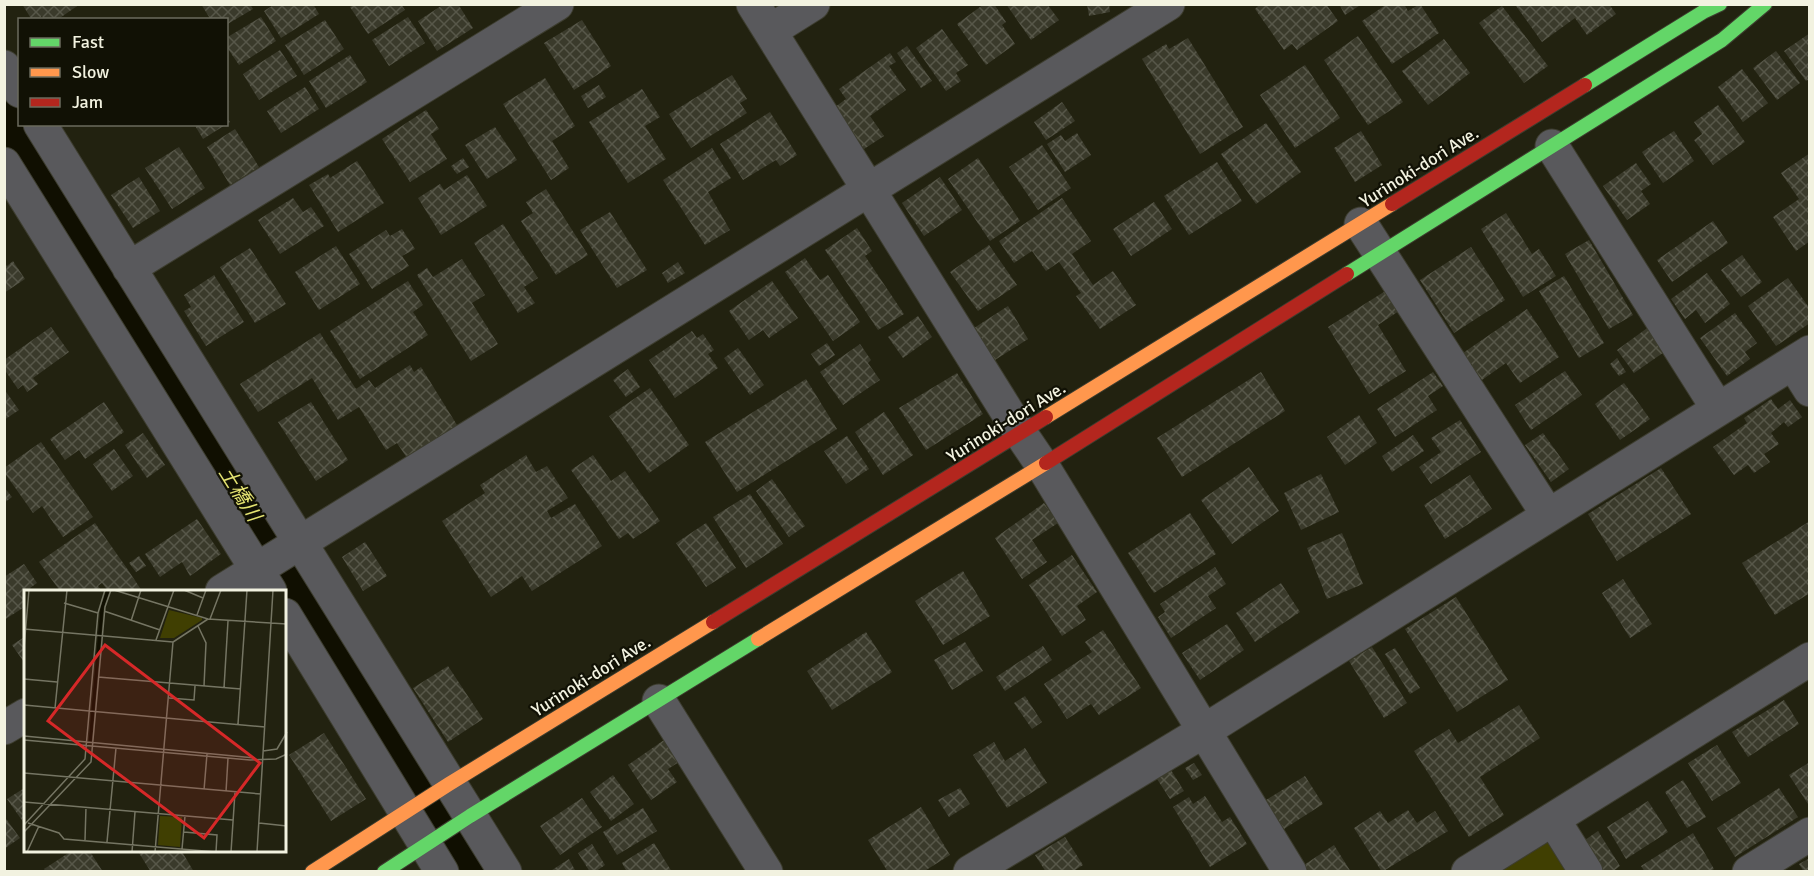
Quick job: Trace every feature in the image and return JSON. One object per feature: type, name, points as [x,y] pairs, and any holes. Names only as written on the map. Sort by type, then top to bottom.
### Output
[{"type":"street","points":[[129,268],[557,4]]},
{"type":"street","points":[[813,4],[762,18],[1042,465],[1290,872]]},
{"type":"street","points":[[226,590],[263,580],[300,542],[1168,4]]},
{"type":"street","name":"Yurinoki-dori Ave.","points":[[312,872],[449,784],[1021,434],[1703,12],[1720,4]]},
{"type":"street","points":[[384,872],[432,854],[469,817],[1042,465],[1722,40],[1765,4]]},
{"type":"street","points":[[4,67],[18,88]]},
{"type":"street","points":[[41,126],[505,872]]},
{"type":"street","points":[[1552,146],[1718,409]]},
{"type":"street","points":[[4,164],[263,580]]},
{"type":"street","points":[[1361,224],[1548,515]]},
{"type":"street","points":[[970,872],[1204,731],[1718,409],[1804,368]]},
{"type":"street","points":[[286,617],[432,854]]},
{"type":"street","points":[[1468,872],[1809,659]]},
{"type":"street","points":[[659,701],[766,872]]},
{"type":"street","points":[[4,728],[24,716]]},
{"type":"street","points":[[1553,819],[1587,872]]},
{"type":"street","points":[[1749,872],[1809,834]]},
{"type":"shaded area","points":[[1540,840],[1552,842],[1571,872],[1489,872]]},
{"type":"building","points":[[22,4],[80,4],[60,18],[43,18],[42,16],[31,18]]},
{"type":"building","points":[[201,4],[250,4],[253,9],[228,24],[228,18],[210,18]]},
{"type":"building","points":[[275,4],[313,4],[319,14],[281,38],[264,11]]},
{"type":"building","points":[[355,4],[401,4],[405,10],[368,34],[350,7]]},
{"type":"building","points":[[444,4],[458,4],[473,28],[437,51],[418,21]]},
{"type":"building","points":[[984,4],[994,4],[1006,22],[1002,25],[1015,44],[986,65],[957,24]]},
{"type":"building","points":[[1006,4],[1047,4],[1059,20],[1031,40]]},
{"type":"building","points":[[1087,4],[1109,4],[1110,12],[1089,16]]},
{"type":"building","points":[[1260,4],[1326,4],[1338,21],[1297,50],[1292,44],[1284,50],[1255,9]]},
{"type":"building","points":[[1339,4],[1362,4],[1345,15]]},
{"type":"building","points":[[1387,4],[1404,4],[1408,11],[1420,4],[1439,33],[1392,64],[1362,21]]},
{"type":"building","points":[[1518,4],[1609,4],[1616,14],[1587,35],[1575,18],[1542,42],[1516,6]]},
{"type":"building","points":[[1502,6],[1548,66],[1524,83],[1479,23]]},
{"type":"building","points":[[261,17],[276,41],[239,65],[228,49],[228,37]]},
{"type":"building","points":[[408,17],[425,43],[389,66],[372,40]]},
{"type":"building","points":[[325,20],[344,49],[304,75],[285,45]]},
{"type":"building","points":[[582,20],[611,66],[574,90],[544,43]]},
{"type":"building","points":[[942,29],[968,65],[956,73],[961,81],[946,91],[916,48]]},
{"type":"building","points":[[1810,33],[1810,79],[1806,81],[1784,51]]},
{"type":"building","points":[[1358,36],[1403,102],[1368,125],[1324,60]]},
{"type":"building","points":[[1188,38],[1243,127],[1200,154],[1142,59],[1166,44],[1169,49]]},
{"type":"building","points":[[1444,39],[1470,73],[1428,105],[1402,71]]},
{"type":"building","points":[[907,46],[932,81],[921,88],[897,53]]},
{"type":"building","points":[[280,50],[297,76],[259,100],[243,74]]},
{"type":"building","points":[[1776,51],[1800,83],[1777,100],[1753,68]]},
{"type":"building","points":[[890,53],[896,62],[889,66],[906,90],[870,116],[884,136],[864,149],[835,107],[846,99],[839,89]]},
{"type":"building","points":[[350,55],[367,82],[326,108],[309,81]]},
{"type":"building","points":[[1305,65],[1340,118],[1295,148],[1260,95]]},
{"type":"building","points":[[1742,69],[1768,103],[1743,122],[1718,87]]},
{"type":"building","points":[[732,75],[747,99],[740,103],[747,113],[691,148],[669,114]]},
{"type":"building","points":[[545,78],[575,126],[552,141],[569,168],[551,180],[503,104]]},
{"type":"building","points":[[599,85],[606,97],[588,108],[581,96]]},
{"type":"building","points":[[305,87],[319,109],[281,133],[267,111]]},
{"type":"building","points":[[642,89],[660,117],[645,126],[666,159],[628,183],[589,122]]},
{"type":"building","points":[[1062,102],[1075,121],[1046,140],[1034,122]]},
{"type":"building","points":[[1718,105],[1745,142],[1713,165],[1694,140],[1702,134],[1694,122]]},
{"type":"building","points":[[426,110],[439,129],[431,134],[447,159],[410,182],[382,139]]},
{"type":"building","points":[[770,112],[797,155],[780,166],[776,160],[743,180],[720,144]]},
{"type":"building","points":[[1266,123],[1301,172],[1256,204],[1221,154]]},
{"type":"building","points":[[195,126],[224,126],[203,139]]},
{"type":"building","points":[[495,127],[517,160],[487,179],[465,145]]},
{"type":"building","points":[[235,129],[259,167],[230,185],[207,147]]},
{"type":"building","points":[[1361,131],[1382,165],[1355,182],[1334,148]]},
{"type":"building","points":[[1674,131],[1694,161],[1663,183],[1642,152]]},
{"type":"building","points":[[1077,133],[1091,155],[1065,172],[1047,144],[1061,135],[1065,141]]},
{"type":"building","points":[[1042,145],[1071,188],[1038,210],[1009,167]]},
{"type":"building","points":[[179,147],[205,188],[172,209],[145,168]]},
{"type":"building","points":[[712,148],[731,178],[708,192],[730,230],[705,245],[663,180]]},
{"type":"building","points":[[1810,153],[1810,241],[1796,251],[1773,217],[1799,199],[1781,173]]},
{"type":"building","points":[[463,158],[469,167],[457,174],[451,166]]},
{"type":"building","points":[[978,158],[1020,221],[990,241],[948,179]]},
{"type":"building","points":[[357,161],[384,203],[338,232],[309,185],[328,174],[330,178]]},
{"type":"building","points":[[1217,162],[1242,201],[1189,235],[1164,196]]},
{"type":"building","points":[[1636,163],[1651,184],[1641,191],[1650,204],[1627,220],[1603,186]]},
{"type":"building","points":[[467,175],[487,206],[441,235],[418,198],[440,184],[444,190]]},
{"type":"building","points":[[139,177],[160,211],[133,228],[111,195]]},
{"type":"building","points":[[940,177],[962,210],[924,236],[902,203]]},
{"type":"building","points":[[546,189],[588,255],[556,275],[521,221],[533,213],[526,202]]},
{"type":"building","points":[[293,198],[303,212],[311,207],[324,226],[280,254],[258,220]]},
{"type":"building","points":[[1062,198],[1091,241],[1072,254],[1093,285],[1113,271],[1136,305],[1100,329],[1076,296],[1081,293],[1059,262],[1046,271],[1032,251],[1014,263],[999,241]]},
{"type":"building","points":[[1154,202],[1172,229],[1131,256],[1113,229]]},
{"type":"building","points":[[610,212],[647,270],[617,288],[580,230]]},
{"type":"building","points":[[1506,213],[1532,254],[1539,249],[1556,276],[1523,297],[1481,229]]},
{"type":"building","points":[[1713,221],[1728,243],[1672,282],[1657,260]]},
{"type":"building","points":[[503,224],[538,278],[524,287],[535,303],[518,313],[474,243]]},
{"type":"building","points":[[857,228],[872,251],[865,256],[904,314],[878,330],[825,250]]},
{"type":"building","points":[[402,229],[415,249],[402,256],[409,266],[372,289],[349,254],[386,230],[390,236]]},
{"type":"building","points":[[1589,240],[1633,315],[1609,329],[1565,254]]},
{"type":"building","points":[[989,245],[1017,285],[978,311],[950,272]]},
{"type":"building","points":[[336,246],[360,284],[319,310],[295,272]]},
{"type":"building","points":[[1471,247],[1505,300],[1454,333],[1420,280]]},
{"type":"building","points":[[250,248],[286,304],[255,323],[220,267]]},
{"type":"building","points":[[1742,255],[1762,282],[1741,297],[1721,270]]},
{"type":"building","points":[[805,258],[820,280],[828,275],[860,322],[833,341],[785,272]]},
{"type":"building","points":[[462,259],[485,295],[472,303],[498,344],[471,361],[417,275],[427,268],[433,277]]},
{"type":"building","points":[[13,261],[25,279],[4,293],[4,263],[7,266]]},
{"type":"building","points":[[678,262],[685,273],[668,283],[662,273]]},
{"type":"building","points":[[1707,273],[1730,304],[1705,323],[1696,310],[1685,319],[1671,299]]},
{"type":"building","points":[[214,275],[244,322],[206,346],[184,311],[191,307],[184,295]]},
{"type":"building","points":[[1564,276],[1604,343],[1579,358],[1539,291]]},
{"type":"building","points":[[1788,278],[1810,309],[1810,323],[1776,346],[1748,306]]},
{"type":"building","points":[[408,281],[423,305],[413,312],[428,335],[360,379],[330,331]]},
{"type":"building","points":[[772,281],[798,318],[769,338],[763,330],[749,340],[729,311]]},
{"type":"building","points":[[1387,290],[1399,311],[1378,325],[1406,371],[1369,394],[1328,327]]},
{"type":"building","points":[[1008,306],[1028,339],[995,360],[974,328]]},
{"type":"building","points":[[1527,309],[1559,357],[1520,383],[1506,363],[1482,380],[1463,353]]},
{"type":"building","points":[[1735,313],[1757,343],[1745,352],[1750,359],[1727,376],[1700,338]]},
{"type":"building","points":[[918,316],[932,337],[903,358],[888,337]]},
{"type":"building","points":[[1650,326],[1667,350],[1634,373],[1617,350]]},
{"type":"building","points":[[51,327],[69,352],[33,378],[38,384],[27,392],[23,385],[18,389],[4,369],[4,360]]},
{"type":"building","points":[[692,331],[697,338],[703,334],[714,350],[708,354],[718,368],[675,398],[649,360]]},
{"type":"building","points":[[320,333],[356,389],[369,380],[375,388],[410,365],[414,372],[421,367],[457,425],[407,458],[397,443],[386,450],[359,407],[338,420],[312,378],[258,412],[240,384]]},
{"type":"building","points":[[827,343],[835,355],[819,366],[811,354]]},
{"type":"building","points":[[860,344],[871,360],[868,363],[880,380],[843,405],[820,372]]},
{"type":"building","points":[[738,348],[764,385],[750,395],[724,358]]},
{"type":"building","points":[[1617,358],[1626,372],[1619,376],[1610,364]]},
{"type":"building","points":[[628,369],[640,387],[626,397],[613,380]]},
{"type":"building","points":[[1565,371],[1582,395],[1531,430],[1515,405]]},
{"type":"building","points":[[1261,372],[1285,411],[1182,477],[1157,438]]},
{"type":"building","points":[[1433,372],[1443,386],[1428,396],[1437,410],[1395,437],[1377,409]]},
{"type":"building","points":[[957,373],[983,414],[926,450],[899,408]]},
{"type":"building","points":[[806,379],[837,429],[737,492],[705,442]]},
{"type":"building","points":[[1624,383],[1650,419],[1620,440],[1595,404]]},
{"type":"building","points":[[650,388],[689,445],[649,473],[609,416]]},
{"type":"building","points":[[4,389],[19,410],[4,420]]},
{"type":"building","points":[[1771,399],[1778,409],[1790,400],[1802,417],[1788,427],[1784,422],[1771,433],[1779,444],[1764,454],[1770,462],[1754,473],[1748,465],[1734,475],[1713,447],[1747,423],[1744,418]]},
{"type":"building","points":[[104,402],[124,432],[85,459],[79,450],[65,460],[50,439]]},
{"type":"building","points":[[311,402],[348,460],[316,481],[278,422]]},
{"type":"building","points":[[884,412],[913,455],[883,475],[855,432]]},
{"type":"building","points":[[1359,415],[1377,443],[1345,465],[1327,437]]},
{"type":"building","points":[[1460,420],[1481,452],[1431,484],[1419,467],[1441,452],[1431,438]]},
{"type":"building","points":[[143,433],[165,465],[147,478],[125,445]]},
{"type":"building","points":[[1543,433],[1569,469],[1551,482],[1525,445]]},
{"type":"building","points":[[1413,435],[1424,451],[1392,472],[1382,456]]},
{"type":"building","points":[[847,436],[869,469],[846,484],[824,451]]},
{"type":"building","points":[[41,442],[93,517],[63,537],[42,506],[33,513],[4,472],[4,468]]},
{"type":"building","points":[[114,449],[133,476],[112,491],[93,464]]},
{"type":"building","points":[[526,455],[536,472],[547,466],[568,498],[547,511],[551,518],[575,504],[602,546],[532,591],[522,576],[491,597],[442,521],[485,493],[480,485]]},
{"type":"building","points":[[593,455],[611,481],[625,471],[660,521],[633,539],[628,533],[619,539],[571,470]]},
{"type":"building","points":[[1249,467],[1279,511],[1232,544],[1201,500]]},
{"type":"building","points":[[1661,468],[1691,514],[1617,561],[1588,514]]},
{"type":"building","points":[[1321,474],[1339,512],[1301,530],[1284,493]]},
{"type":"building","points":[[1470,475],[1492,509],[1445,539],[1424,505]]},
{"type":"building","points":[[772,479],[805,526],[789,537],[756,491]]},
{"type":"building","points":[[4,487],[12,497],[4,503]]},
{"type":"building","points":[[750,494],[783,544],[746,568],[713,517]]},
{"type":"building","points":[[1044,503],[1058,523],[1032,540],[1047,562],[1022,579],[995,538]]},
{"type":"building","points":[[1190,513],[1216,554],[1154,593],[1128,553]]},
{"type":"building","points":[[197,519],[221,554],[190,576],[182,562],[160,577],[145,554]]},
{"type":"building","points":[[1810,521],[1810,593],[1775,615],[1742,563]]},
{"type":"building","points":[[95,523],[141,590],[107,590],[102,583],[98,586],[101,590],[59,590],[39,562]]},
{"type":"building","points":[[706,523],[736,568],[706,587],[676,543]]},
{"type":"building","points":[[1342,533],[1363,584],[1327,599],[1307,548]]},
{"type":"building","points":[[365,542],[387,576],[363,591],[342,557]]},
{"type":"building","points":[[1072,555],[1097,592],[1077,606],[1086,620],[1062,636],[1029,585]]},
{"type":"building","points":[[139,556],[146,566],[136,572],[129,563]]},
{"type":"building","points":[[24,564],[37,583],[30,588],[31,590],[24,590],[24,607],[4,620],[4,577]]},
{"type":"building","points":[[1215,567],[1226,584],[1208,596],[1216,608],[1171,638],[1158,617],[1165,612],[1160,604]]},
{"type":"building","points":[[963,571],[990,616],[943,645],[915,601]]},
{"type":"building","points":[[1623,579],[1652,624],[1630,638],[1602,593]]},
{"type":"building","points":[[1281,583],[1300,612],[1255,642],[1236,613]]},
{"type":"building","points":[[1456,597],[1508,680],[1457,712],[1405,629]]},
{"type":"building","points":[[1227,624],[1244,650],[1200,680],[1182,653]]},
{"type":"building","points":[[1103,630],[1141,688],[1099,715],[1091,704],[1067,719],[1044,684],[1092,652],[1085,642]]},
{"type":"building","points":[[866,632],[892,672],[832,710],[807,671]]},
{"type":"building","points":[[24,637],[24,662],[12,645]]},
{"type":"building","points":[[965,642],[983,671],[952,690],[934,660]]},
{"type":"building","points":[[1043,646],[1052,660],[1005,691],[996,677]]},
{"type":"building","points":[[1372,647],[1407,703],[1384,718],[1349,661]]},
{"type":"building","points":[[1395,648],[1420,688],[1410,694],[1385,654]]},
{"type":"building","points":[[448,666],[483,719],[448,742],[413,688]]},
{"type":"building","points":[[1025,696],[1042,722],[1032,729],[1014,703]]},
{"type":"building","points":[[1784,700],[1799,724],[1748,757],[1732,732]]},
{"type":"building","points":[[1519,705],[1540,738],[1480,777],[1504,815],[1469,837],[1414,751],[1449,729],[1458,743]]},
{"type":"building","points":[[324,733],[366,799],[331,821],[289,755]]},
{"type":"building","points":[[664,740],[679,762],[668,769],[677,782],[651,800],[628,765]]},
{"type":"building","points":[[994,742],[1005,761],[1025,748],[1047,783],[1007,808],[973,755]]},
{"type":"building","points":[[1717,745],[1741,783],[1712,801],[1688,763]]},
{"type":"building","points":[[1810,762],[1810,807],[1789,775]]},
{"type":"building","points":[[1194,763],[1202,775],[1193,780],[1185,768]]},
{"type":"building","points":[[1171,770],[1184,791],[1170,799],[1157,779]]},
{"type":"building","points":[[613,775],[634,804],[611,821],[590,792]]},
{"type":"building","points":[[1305,776],[1323,804],[1284,829],[1266,800]]},
{"type":"building","points":[[1683,780],[1706,817],[1687,828],[1665,792]]},
{"type":"building","points":[[24,788],[24,823],[7,799]]},
{"type":"building","points":[[960,788],[970,804],[949,817],[938,800]]},
{"type":"building","points":[[1779,788],[1798,817],[1735,857],[1717,828]]},
{"type":"building","points":[[1205,796],[1222,822],[1230,817],[1247,844],[1210,867],[1173,807],[1189,797],[1193,804]]},
{"type":"building","points":[[582,798],[602,827],[560,855],[540,826]]},
{"type":"building","points":[[1648,801],[1668,832],[1626,859],[1607,827]]},
{"type":"building","points":[[921,807],[950,855],[923,872],[888,872],[868,840]]},
{"type":"building","points":[[643,808],[657,831],[617,855],[603,832]]},
{"type":"building","points":[[1408,810],[1417,823],[1435,811],[1448,831],[1382,872],[1354,828],[1380,811],[1388,823]]},
{"type":"building","points":[[4,816],[20,838],[4,849]]},
{"type":"building","points":[[1598,831],[1620,866],[1612,872],[1600,872],[1582,842]]},
{"type":"building","points":[[1693,833],[1714,869],[1710,872],[1645,872],[1641,866]]},
{"type":"building","points":[[1065,837],[1083,865],[1072,872],[1046,872],[1035,855]]},
{"type":"building","points":[[654,843],[672,872],[627,872],[622,863]]},
{"type":"building","points":[[592,844],[605,865],[595,872],[590,872],[578,853]]},
{"type":"building","points":[[1334,845],[1351,872],[1309,872],[1304,865]]},
{"type":"building","points":[[70,852],[90,852],[103,872],[46,872],[44,869]]},
{"type":"building","points":[[138,852],[182,852],[194,872],[151,872]]},
{"type":"building","points":[[1810,858],[1810,872],[1804,872],[1799,864]]},
{"type":"building","points":[[569,859],[576,872],[549,872]]},
{"type":"waterway","name":"土橋川","points":[[4,113],[284,565],[481,872]]},
{"type":"traffic: fast","points":[[1585,85],[1703,12],[1720,4]]},
{"type":"traffic: fast","points":[[1347,274],[1722,40],[1765,4]]},
{"type":"traffic: fast","points":[[384,872],[470,816],[758,639]]},
{"type":"traffic: slow","points":[[1046,417],[1392,204]]},
{"type":"traffic: slow","points":[[758,639],[1046,463]]},
{"type":"traffic: slow","points":[[312,872],[449,784],[713,622]]},
{"type":"traffic: jam","points":[[1392,204],[1585,85]]},
{"type":"traffic: jam","points":[[1046,463],[1347,274]]},
{"type":"traffic: jam","points":[[713,622],[1046,417]]}]
